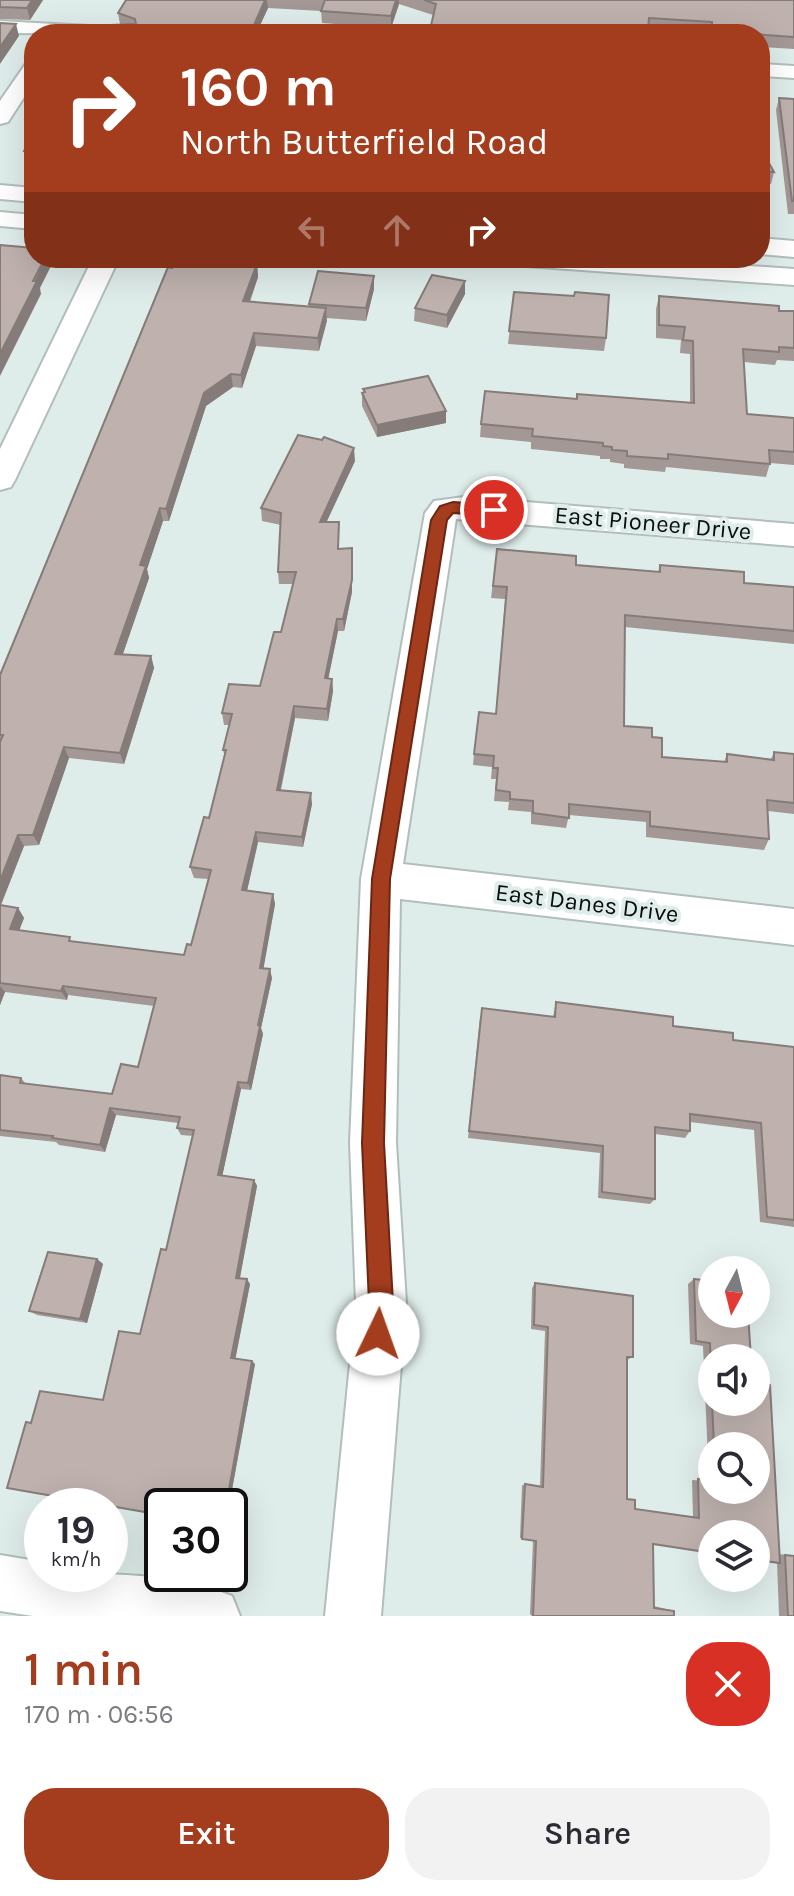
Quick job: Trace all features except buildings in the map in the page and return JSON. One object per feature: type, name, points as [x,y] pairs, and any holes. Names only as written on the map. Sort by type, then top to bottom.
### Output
[{"type":"street","points":[[62,24],[72,10]]},
{"type":"street","points":[[0,27],[24,29]]},
{"type":"street","points":[[770,71],[794,72]]},
{"type":"street","points":[[0,117],[24,81]]},
{"type":"street","points":[[0,192],[24,194]]},
{"type":"street","points":[[0,219],[24,221]]},
{"type":"street","points":[[770,247],[794,249]]},
{"type":"street","points":[[1,476],[101,268]]},
{"type":"street","points":[[667,268],[794,277]]},
{"type":"street","name":"East Pioneer Drive","points":[[381,879],[439,520],[445,509],[464,508],[794,535]]},
{"type":"street","points":[[353,1616],[381,1303],[373,1143],[381,879]]},
{"type":"street","name":"East Danes Drive","points":[[381,879],[794,927]]},
{"type":"street","points":[[0,1583],[212,1616]]},
{"type":"route","points":[[378,1334],[381,1303],[373,1143],[381,879],[441,513],[453,507],[494,510]]}]
